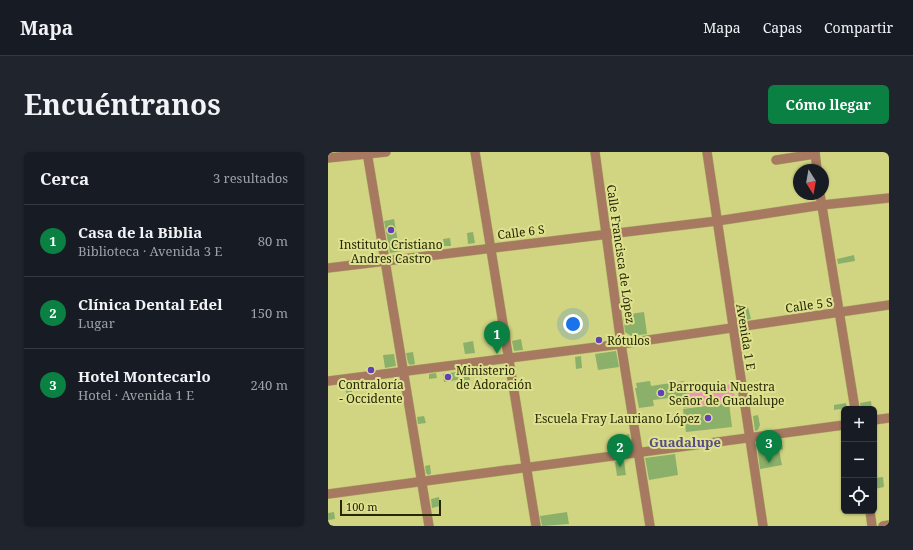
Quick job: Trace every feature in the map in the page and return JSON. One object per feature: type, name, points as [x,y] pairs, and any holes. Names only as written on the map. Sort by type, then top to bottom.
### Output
[{"type":"street","points":[[328,158],[386,152]]},
{"type":"street","points":[[475,152],[536,526]]},
{"type":"street","name":"Calle Francisca de López","points":[[595,152],[621,344],[650,526]]},
{"type":"street","name":"Avenida 1 E","points":[[707,152],[763,526]]},
{"type":"street","points":[[367,153],[386,261],[428,526]]},
{"type":"street","points":[[776,160],[815,153],[816,164]]},
{"type":"street","name":"Calle 6 S","points":[[328,268],[717,221],[889,198]]},
{"type":"street","points":[[821,200],[855,406]]},
{"type":"street","name":"Calle 5 S","points":[[328,380],[621,344],[889,305]]},
{"type":"street","points":[[877,420],[889,418]]},
{"type":"street","points":[[328,494],[841,425]]},
{"type":"street","points":[[870,514],[872,526]]},
{"type":"street","points":[[883,526],[889,525]]},
{"type":"shaded area","points":[[733,384],[735,401],[684,408],[682,396],[686,390]]},
{"type":"building","points":[[616,202],[617,207],[609,208],[608,203]]},
{"type":"building","name":"Instituto Cristiano Andres Castro","points":[[394,219],[398,242],[421,239],[422,248],[390,253],[384,221]]},
{"type":"building","points":[[473,232],[475,243],[468,244],[467,233]]},
{"type":"building","points":[[450,238],[451,246],[444,246],[443,239]]},
{"type":"building","points":[[854,255],[855,261],[838,264],[837,259]]},
{"type":"building","points":[[748,307],[751,319],[745,320],[743,308]]},
{"type":"building","points":[[644,312],[647,334],[631,336],[625,332],[623,315]]},
{"type":"building","points":[[521,339],[523,350],[514,351],[512,341]]},
{"type":"building","points":[[473,341],[475,353],[465,354],[463,343]]},
{"type":"building","points":[[616,351],[619,367],[598,370],[595,354]]},
{"type":"building","points":[[413,352],[415,364],[410,365],[408,363],[406,353]]},
{"type":"building","points":[[394,354],[396,366],[385,368],[383,355]]},
{"type":"building","points":[[581,356],[582,368],[576,369],[575,357]]},
{"type":"building","points":[[468,370],[470,380],[463,381],[463,379],[444,382],[443,374]]},
{"type":"building","points":[[436,373],[437,378],[429,379],[429,374]]},
{"type":"building","name":"Parroquia Nuestra Señor de Guadalupe","points":[[650,381],[651,386],[684,381],[687,396],[653,400],[654,406],[639,408],[635,388],[637,388],[636,383]]},
{"type":"building","points":[[351,384],[353,398],[347,399],[345,385]]},
{"type":"building","points":[[871,401],[872,406],[860,406],[860,403]]},
{"type":"building","name":"Escuela Fray Lauriano López","points":[[729,403],[732,427],[686,432],[683,409]]},
{"type":"building","points":[[846,403],[847,406],[841,406],[841,409],[834,410],[834,405]]},
{"type":"building","points":[[758,415],[760,425],[758,430],[755,431],[753,416]]},
{"type":"building","points":[[424,416],[426,423],[418,424],[417,417]]},
{"type":"building","points":[[629,434],[631,446],[627,447],[625,435]]},
{"type":"building","points":[[781,439],[783,449],[779,450],[782,465],[760,469],[757,443]]},
{"type":"building","points":[[675,454],[678,475],[649,480],[645,458]]},
{"type":"building","points":[[624,461],[626,475],[617,476],[615,462]]},
{"type":"building","points":[[430,465],[431,474],[428,475],[426,473],[425,466]]},
{"type":"building","points":[[883,477],[884,487],[877,488],[877,478]]},
{"type":"building","points":[[439,497],[440,506],[432,508],[431,499]]},
{"type":"building","points":[[334,512],[335,519],[328,520],[328,513]]},
{"type":"building","points":[[567,512],[569,524],[542,526],[540,516]]},
{"type":"place","name":"Instituto Cristiano Andres Castro","points":[[391,230]]},
{"type":"place","name":"Rótulos","points":[[599,340]]},
{"type":"place","name":"Casa de la Biblia","points":[[497,354]]},
{"type":"place","name":"Contraloría - Occidente","points":[[371,370]]},
{"type":"place","name":"Ministerio de Adoración","points":[[448,377]]},
{"type":"place","name":"Parroquia Nuestra Señor de Guadalupe","points":[[661,393]]},
{"type":"place","name":"Escuela Fray Lauriano López","points":[[708,418]]},
{"type":"place","name":"Hotel Montecarlo","points":[[769,463]]},
{"type":"place","name":"Clínica Dental Edel","points":[[620,467]]},
{"type":"district","name":"Guadalupe","points":[[685,442]]}]
